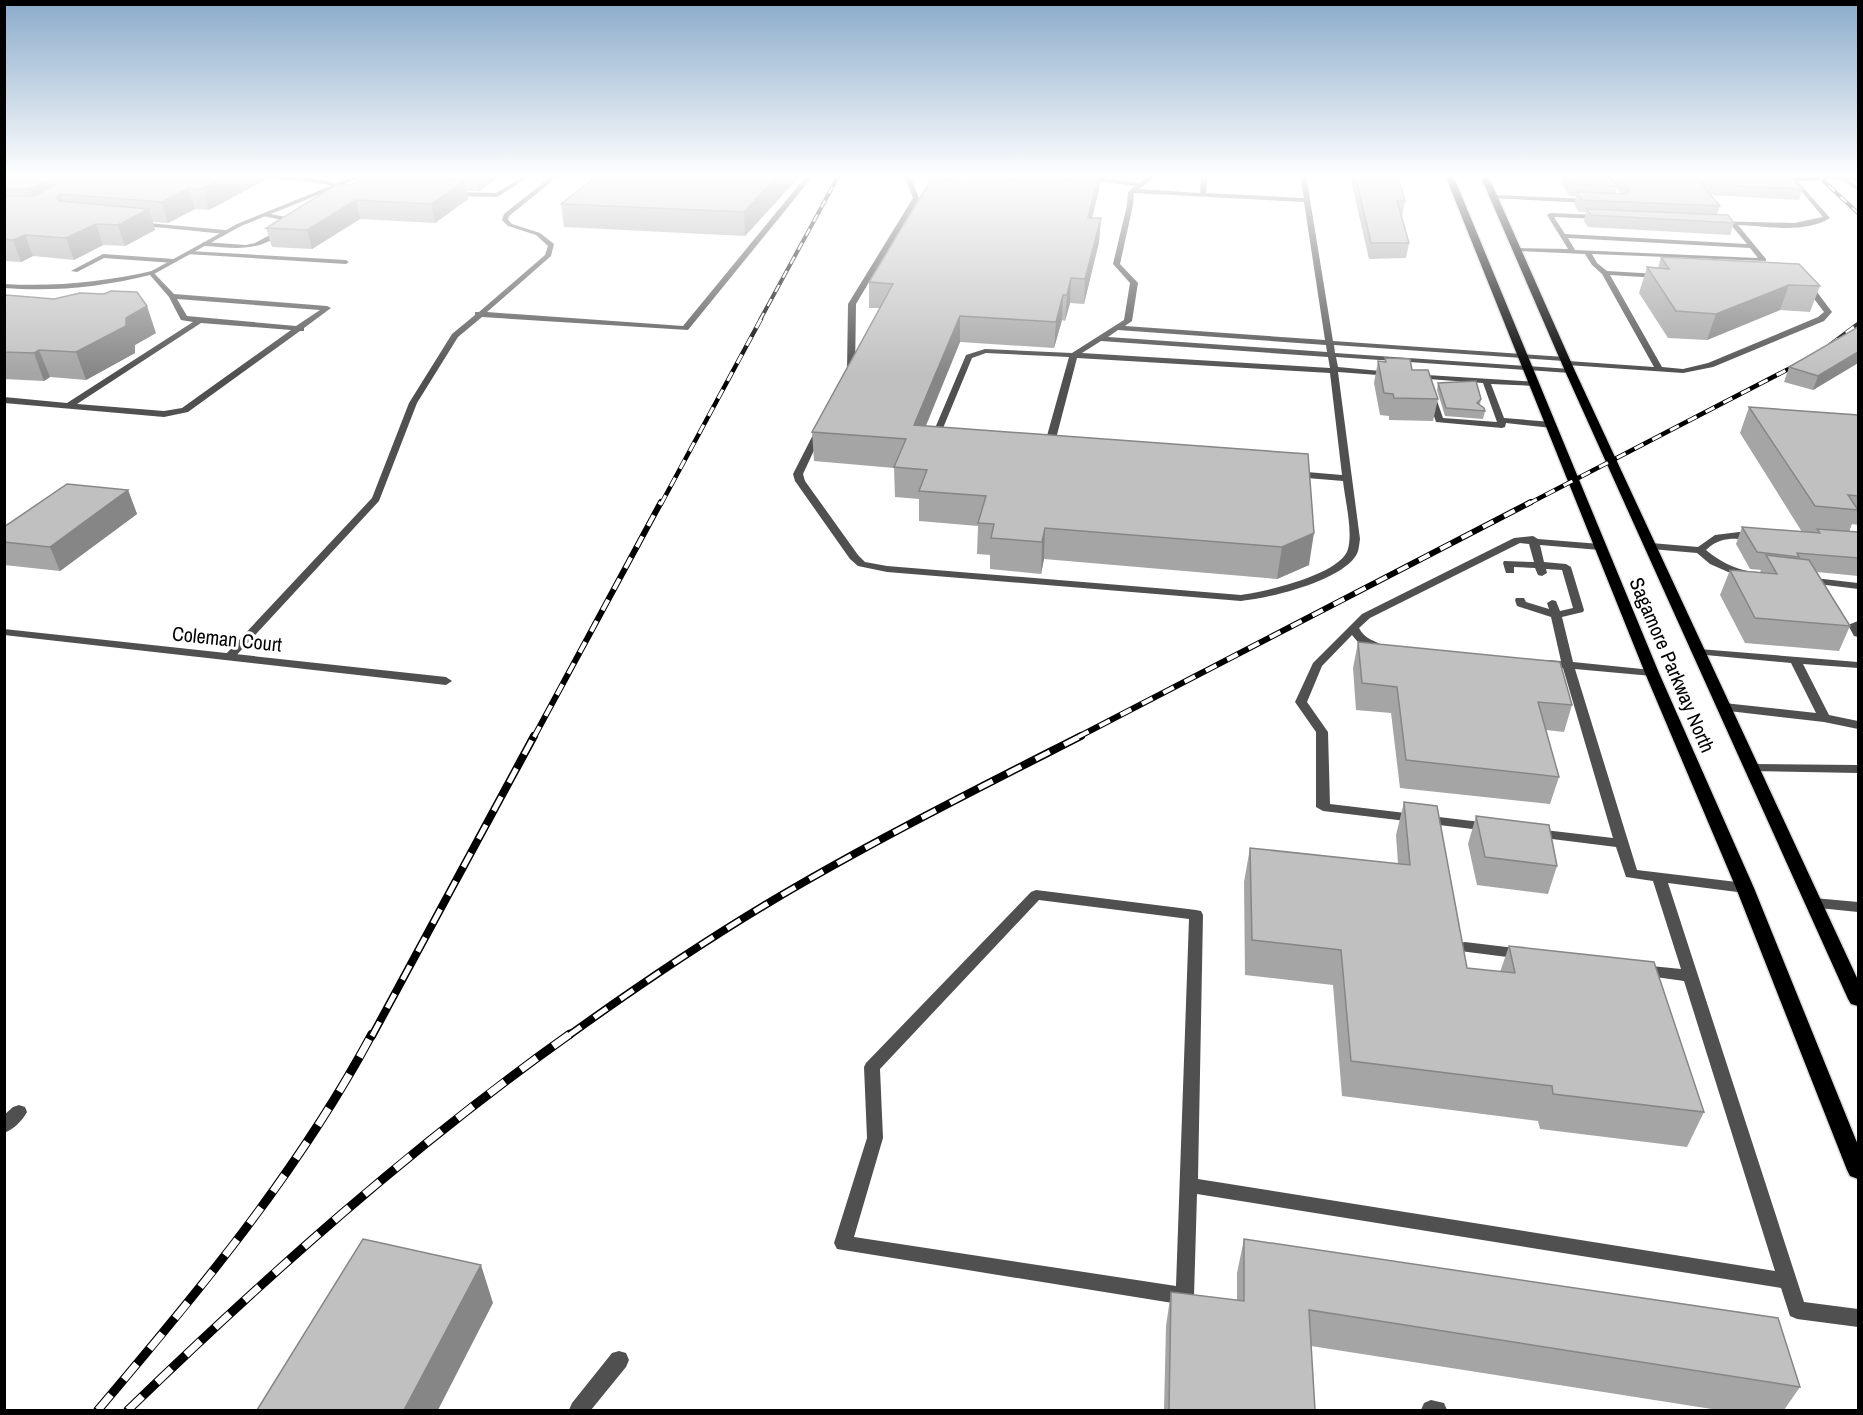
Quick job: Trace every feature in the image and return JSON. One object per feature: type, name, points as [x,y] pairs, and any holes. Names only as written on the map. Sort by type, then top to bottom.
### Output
[{"type":"main road","name":"Sagamore Parkway North","points":[[1476,241],[1552,424],[1600,548],[1745,888],[1858,1170]]},
{"type":"main road","name":"Sagamore Parkway North","points":[[1512,241],[1858,999]]},
{"type":"street","points":[[4,286],[49,290],[82,288],[152,273],[209,241]]},
{"type":"street","points":[[204,244],[246,247],[264,241]]},
{"type":"street","points":[[229,657],[376,499],[413,403],[455,336],[548,256],[552,245],[548,241]]},
{"type":"street","points":[[478,314],[685,328],[758,241]]},
{"type":"street","points":[[845,381],[851,371],[852,304],[890,241]]},
{"type":"street","points":[[1047,456],[1074,355],[1128,321],[1134,283],[1116,264],[1121,241]]},
{"type":"street","points":[[824,423],[798,474],[800,481],[854,557],[862,564],[873,567],[1241,598],[1258,597],[1329,571],[1349,559],[1355,539],[1332,354],[1314,241]]},
{"type":"street","points":[[1566,241],[1572,251]]},
{"type":"street","points":[[1658,241],[1752,246]]},
{"type":"street","points":[[1516,249],[1764,260],[1748,241]]},
{"type":"street","points":[[1587,251],[1594,264],[1605,273],[1659,369]]},
{"type":"street","points":[[189,253],[346,262]]},
{"type":"street","points":[[75,271],[103,256],[174,261]]},
{"type":"street","points":[[152,273],[172,296],[184,318],[301,328]]},
{"type":"street","points":[[1605,273],[1665,277]]},
{"type":"street","points":[[1100,339],[1332,354],[1683,371],[1710,366],[1821,319],[1828,312],[1808,286],[1796,286]]},
{"type":"street","points":[[4,400],[164,414],[185,410],[327,308],[172,296]]},
{"type":"street","points":[[68,406],[200,321]]},
{"type":"street","points":[[1116,328],[1330,343],[1527,362]]},
{"type":"street","points":[[948,447],[941,443],[937,433],[969,357],[985,351],[1334,370],[1535,384]]},
{"type":"street","points":[[1426,376],[1439,420],[1502,425],[1492,407],[1486,381]]},
{"type":"street","points":[[1438,417],[1454,412]]},
{"type":"street","points":[[1501,420],[1552,424]]},
{"type":"street","points":[[1036,455],[1058,457]]},
{"type":"street","points":[[1288,473],[1347,478]]},
{"type":"street","points":[[1700,550],[1708,541],[1731,534],[1766,537]]},
{"type":"street","points":[[1600,548],[1533,539],[1518,540],[1366,616],[1317,665],[1301,702],[1322,732],[1323,807],[1622,843]]},
{"type":"street","points":[[1533,539],[1540,569]]},
{"type":"street","points":[[1651,546],[1700,550],[1714,562],[1739,573],[1761,575]]},
{"type":"street","points":[[1510,571],[1508,562],[1540,569],[1566,567],[1580,610],[1556,615],[1521,604],[1520,600]]},
{"type":"street","points":[[1793,579],[1858,586]]},
{"type":"street","points":[[1552,603],[1568,665],[1631,874],[1745,888]]},
{"type":"street","points":[[1858,624],[1854,625],[1858,634]]},
{"type":"street","points":[[1353,627],[1358,637],[1366,644],[1391,648]]},
{"type":"street","name":"Coleman Court","points":[[4,632],[446,681]]},
{"type":"street","points":[[1699,652],[1858,665]]},
{"type":"street","points":[[1795,659],[1824,718]]},
{"type":"street","points":[[1532,662],[1652,673]]},
{"type":"street","points":[[1725,707],[1824,718],[1858,725]]},
{"type":"street","points":[[1752,768],[1858,769]]},
{"type":"street","points":[[1659,878],[1797,1310],[1858,1318]]},
{"type":"street","points":[[1036,895],[1196,915],[1189,1185],[1185,1296],[843,1243],[875,1138],[872,1067],[1036,895]]},
{"type":"street","points":[[1814,903],[1858,908]]},
{"type":"street","points":[[1465,947],[1535,956]]},
{"type":"street","points":[[1627,968],[1690,976]]},
{"type":"street","points":[[4,1126],[19,1112]]},
{"type":"street","points":[[1189,1185],[1788,1281]]},
{"type":"street","points":[[579,1410],[619,1359]]},
{"type":"street","points":[[1431,1410],[1437,1410]]},
{"type":"building","points":[[894,241],[1095,241],[1085,279],[1071,278],[1067,295],[1063,295],[1056,322],[960,316],[914,425],[1308,454],[1314,533],[1282,547],[1045,528],[1042,542],[991,538],[994,524],[978,523],[986,496],[919,491],[927,470],[894,467],[906,439],[812,432],[893,284],[869,282]]},
{"type":"building","points":[[1371,241],[1408,241],[1409,243],[1371,243]]},
{"type":"building","points":[[1661,257],[1799,264],[1820,286],[1789,285],[1716,314],[1676,311],[1647,267],[1669,269]]},
{"type":"building","points":[[111,291],[137,292],[147,306],[126,318],[126,326],[76,352],[39,350],[34,353],[4,352],[4,296],[54,299],[80,293],[104,294]]},
{"type":"building","points":[[1858,327],[1858,352],[1818,376],[1789,367]]},
{"type":"building","points":[[1385,358],[1410,359],[1412,370],[1428,370],[1438,399],[1394,398],[1393,394],[1384,393],[1378,361],[1386,362]]},
{"type":"building","points":[[1476,381],[1481,399],[1477,403],[1485,411],[1446,408],[1438,383]]},
{"type":"building","points":[[1749,407],[1858,415],[1858,496],[1848,495],[1858,510],[1815,506]]},
{"type":"building","points":[[67,484],[128,490],[50,547],[4,542],[4,527]]},
{"type":"building","points":[[1742,527],[1820,533],[1817,529],[1858,532],[1858,558],[1797,553],[1799,557],[1757,552]]},
{"type":"building","points":[[1766,555],[1809,560],[1850,626],[1755,618],[1730,570],[1777,574]]},
{"type":"building","points":[[1358,642],[1560,662],[1572,705],[1538,702],[1559,777],[1406,760],[1397,687],[1362,683]]},
{"type":"building","points":[[1404,802],[1437,806],[1467,968],[1515,973],[1509,946],[1654,962],[1704,1112],[1553,1094],[1552,1086],[1351,1061],[1341,950],[1252,940],[1250,848],[1410,865]]},
{"type":"building","points":[[1476,816],[1549,825],[1557,866],[1485,857]]},
{"type":"building","points":[[363,1239],[481,1265],[404,1410],[257,1410]]},
{"type":"building","points":[[1244,1239],[1778,1318],[1800,1387],[1309,1310],[1315,1410],[1169,1410],[1171,1292],[1244,1301]]},
{"type":"railway","points":[[760,320],[803,241]]},
{"type":"railway","points":[[661,504],[761,319]]},
{"type":"railway","points":[[1830,345],[1858,324]]},
{"type":"railway","points":[[1528,504],[1802,362]]},
{"type":"railway","points":[[534,737],[661,502]]},
{"type":"railway","points":[[1078,737],[1531,502]]},
{"type":"railway","points":[[372,1036],[534,736]]},
{"type":"railway","points":[[568,1036],[690,952],[804,882],[1081,736]]},
{"type":"railway","points":[[98,1410],[210,1275],[245,1229],[312,1134],[372,1034]]},
{"type":"railway","points":[[128,1410],[233,1310],[397,1167],[511,1077],[570,1034]]}]
